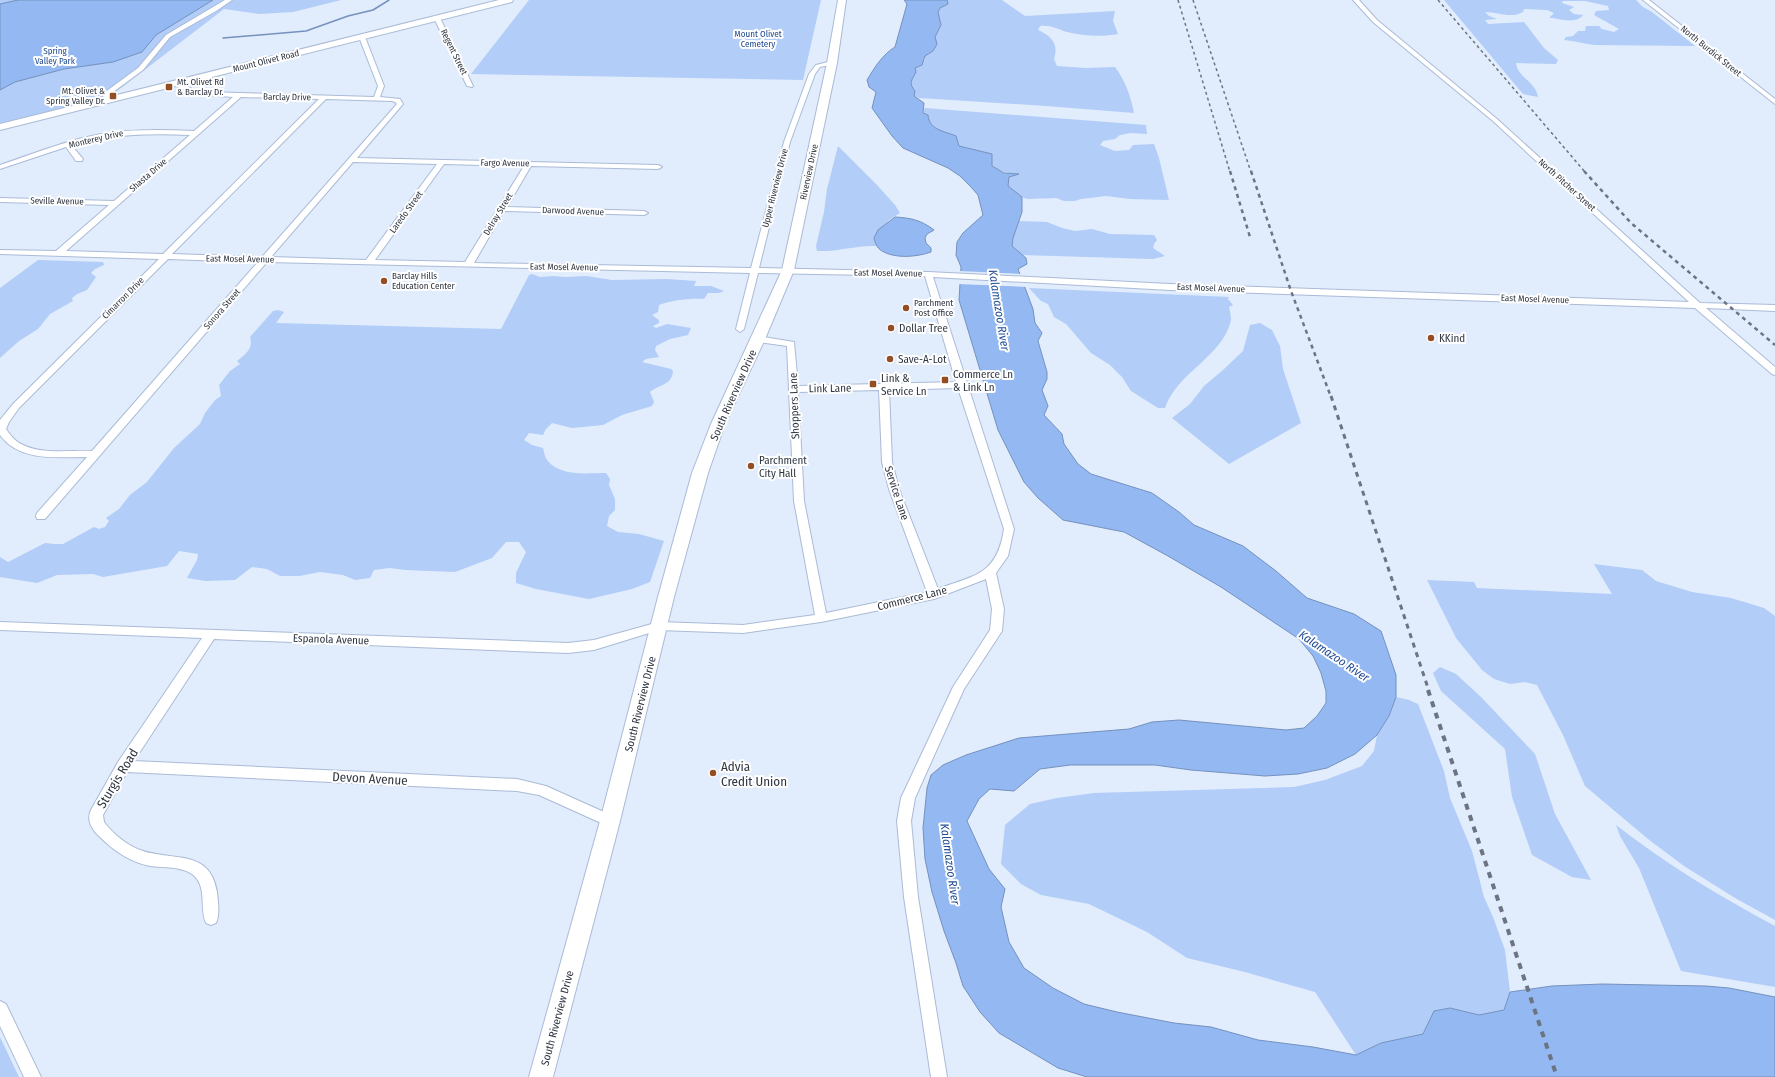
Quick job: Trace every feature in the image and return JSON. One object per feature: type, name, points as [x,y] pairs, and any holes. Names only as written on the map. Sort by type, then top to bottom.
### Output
[{"type":"street","points":[[104,101],[106,94],[109,91],[140,69],[158,45],[186,25],[213,11],[229,0]]},
{"type":"street","name":"Mount Olivet Road","points":[[0,127],[508,0]]},
{"type":"street","name":"Riverview Drive","points":[[758,339],[788,270],[832,63],[842,0]]},
{"type":"street","name":"North Pitcher Street","points":[[1356,0],[1375,21],[1495,120],[1696,304],[1775,372]]},
{"type":"street","name":"North Burdick Street","points":[[1646,0],[1775,102]]},
{"type":"street","name":"Regent Street","points":[[437,18],[470,86]]},
{"type":"street","points":[[362,37],[381,86],[376,98]]},
{"type":"street","name":"Upper Riverview Drive","points":[[740,329],[786,142],[812,74],[818,66],[832,63]]},
{"type":"street","name":"Barclay Drive","points":[[175,83],[186,90],[196,93],[238,96],[376,98],[396,99],[400,101]]},
{"type":"street","name":"Shasta Drive","points":[[58,254],[238,96]]},
{"type":"street","name":"Cimarron Drive","points":[[96,454],[31,450],[19,447],[10,441],[0,429],[4,421],[16,406],[324,98]]},
{"type":"street","name":"Sonora Street","points":[[41,516],[400,105],[400,101]]},
{"type":"street","name":"Monterey Drive","points":[[0,167],[68,145],[122,133],[151,131],[196,133]]},
{"type":"street","points":[[68,145],[80,159]]},
{"type":"street","name":"Fargo Avenue","points":[[351,160],[658,167]]},
{"type":"street","name":"Laredo Street","points":[[369,262],[442,162]]},
{"type":"street","name":"Delray Street","points":[[468,265],[530,164]]},
{"type":"street","name":"Seville Avenue","points":[[0,200],[115,203]]},
{"type":"street","name":"Darwood Avenue","points":[[502,209],[644,213]]},
{"type":"street","name":"East Mosel Avenue","points":[[0,252],[468,265],[755,271],[788,270],[928,274],[1170,287],[1696,304],[1775,308]]},
{"type":"street","points":[[928,274],[1009,529],[1006,550],[990,572],[998,609],[996,631],[959,687],[908,798],[904,821],[911,897],[939,1077]]},
{"type":"street","name":"Shoppers Lane","points":[[758,339],[791,344],[799,502],[821,618]]},
{"type":"street","name":"South Riverview Drive","points":[[541,1077],[610,821],[659,626],[700,472],[718,424],[758,339]]},
{"type":"street","name":"Link Lane","points":[[794,389],[962,385]]},
{"type":"street","name":"Service Lane","points":[[884,387],[887,462],[894,489],[934,594]]},
{"type":"street","name":"Commerce Lane","points":[[659,626],[743,629],[773,626],[821,618],[934,594],[990,572]]},
{"type":"street","name":"Espanola Avenue","points":[[0,626],[568,648],[594,644],[659,626]]},
{"type":"street","name":"Sturgis Road","points":[[210,634],[123,766],[100,804],[95,822],[122,848],[136,855],[146,859],[191,866],[201,872],[208,883],[211,918]]},
{"type":"street","name":"Devon Avenue","points":[[123,766],[517,785],[541,790],[610,821]]},
{"type":"street","points":[[0,1009],[33,1077]]},
{"type":"green space","name":"Spring Valley Park","points":[[0,0],[341,0],[293,12],[259,14],[224,9],[104,101],[0,127]]},
{"type":"green space","name":"Mount Olivet Cemetery","points":[[529,0],[821,0],[803,80],[471,74]]},
{"type":"green space","points":[[947,0],[1002,0],[1025,16],[1115,11],[1113,21],[1118,34],[1106,36],[1086,35],[1044,26],[1040,26],[1038,30],[1047,35],[1055,44],[1054,59],[1057,66],[1085,68],[1115,67],[1122,77],[1127,89],[1134,113],[919,98],[914,96],[910,80],[914,76],[914,68],[925,60],[925,56],[933,51],[935,37],[941,25],[938,12],[940,8],[948,4]]},
{"type":"green space","points":[[1444,0],[1636,0],[1643,7],[1652,12],[1695,46],[1595,45],[1564,40],[1566,37],[1573,36],[1578,31],[1585,31],[1586,26],[1599,26],[1602,29],[1614,32],[1619,29],[1594,15],[1596,11],[1609,10],[1608,6],[1585,1],[1563,1],[1562,3],[1574,7],[1569,10],[1574,14],[1583,15],[1576,20],[1549,18],[1554,13],[1547,10],[1524,9],[1523,12],[1514,15],[1485,12],[1489,16],[1497,19],[1485,20],[1488,24],[1524,22],[1544,48],[1558,60],[1556,64],[1516,63],[1520,73],[1534,87],[1538,97],[1523,94]]},
{"type":"green space","points":[[925,108],[1146,125],[1147,134],[1130,133],[1120,135],[1115,139],[1103,141],[1100,145],[1115,151],[1129,150],[1133,145],[1154,144],[1159,158],[1169,200],[1130,199],[1106,196],[1075,201],[1064,201],[1056,198],[1027,199],[1008,186],[1009,177],[1017,174],[1002,171],[978,153],[956,144],[942,131],[934,128],[923,113]]},
{"type":"green space","points":[[838,146],[877,185],[895,205],[900,213],[889,220],[874,238],[877,246],[862,246],[817,251],[816,246],[824,212],[827,189]]},
{"type":"green space","points":[[1019,221],[1047,222],[1075,231],[1092,229],[1110,234],[1154,235],[1157,240],[1153,248],[1165,256],[1153,259],[1022,255],[1012,246]]},
{"type":"green space","points":[[38,260],[103,262],[104,265],[95,269],[91,273],[96,277],[87,290],[77,294],[72,298],[73,301],[50,314],[38,329],[19,341],[0,358],[0,288]]},
{"type":"green space","points":[[532,274],[540,277],[586,276],[612,280],[667,279],[696,281],[694,286],[711,286],[724,291],[719,293],[708,293],[704,299],[664,303],[659,305],[658,312],[652,315],[659,320],[659,323],[653,326],[656,328],[667,324],[691,328],[688,335],[670,339],[656,346],[655,350],[659,357],[646,359],[642,362],[671,369],[673,371],[668,382],[650,392],[654,402],[652,406],[622,415],[603,425],[572,428],[552,423],[543,435],[529,433],[524,440],[532,445],[543,448],[547,460],[559,469],[575,473],[606,473],[610,479],[609,485],[615,499],[615,510],[609,516],[607,526],[618,532],[639,534],[664,541],[650,582],[632,589],[589,599],[536,589],[516,583],[516,573],[526,552],[519,542],[506,542],[492,558],[455,572],[390,568],[374,570],[370,578],[355,580],[343,575],[320,572],[299,576],[280,576],[267,569],[252,567],[235,580],[206,581],[187,578],[197,560],[198,554],[179,551],[167,566],[103,577],[93,574],[57,575],[37,583],[0,577],[0,557],[8,562],[45,543],[63,544],[94,527],[99,529],[105,527],[109,521],[106,518],[119,509],[130,495],[147,482],[174,448],[200,424],[205,413],[215,400],[221,396],[219,385],[230,371],[240,364],[237,361],[246,354],[250,348],[250,337],[273,311],[278,310],[284,312],[276,323],[501,329],[529,275]]},
{"type":"green space","points":[[1029,288],[1229,297],[1228,299],[1233,305],[1229,307],[1231,320],[1226,333],[1219,344],[1210,355],[1179,384],[1171,395],[1165,408],[1158,408],[1131,391],[1122,377],[1110,365],[1091,353],[1066,324],[1054,317],[1048,304],[1041,301]]},
{"type":"green space","points":[[1260,323],[1272,330],[1280,346],[1283,369],[1301,423],[1229,464],[1172,418],[1190,404],[1204,386],[1243,351],[1250,325]]},
{"type":"green space","points":[[1594,564],[1642,570],[1656,581],[1692,592],[1731,598],[1764,608],[1775,616],[1775,920],[1735,898],[1684,866],[1648,839],[1585,786],[1563,735],[1537,685],[1525,682],[1510,684],[1494,679],[1482,670],[1456,638],[1427,580],[1474,582],[1477,588],[1612,594]]},
{"type":"green space","points":[[1440,667],[1456,674],[1481,697],[1535,754],[1555,814],[1591,880],[1572,877],[1532,855],[1512,797],[1505,749],[1441,691],[1433,673]]},
{"type":"green space","points":[[1396,697],[1418,704],[1444,771],[1450,798],[1472,851],[1484,897],[1505,950],[1510,992],[1504,1010],[1479,1015],[1450,1008],[1423,1034],[1381,1043],[1356,1055],[1315,992],[1245,972],[1187,958],[1147,932],[1089,904],[1041,895],[1021,884],[1001,864],[1005,825],[1030,804],[1057,798],[1094,793],[1294,787],[1325,780],[1362,766],[1374,751],[1377,735],[1389,716]]},
{"type":"green space","points":[[1616,825],[1693,879],[1775,926],[1775,987],[1681,971],[1639,868],[1620,836]]},
{"type":"green space","points":[[0,1037],[19,1077],[0,1077]]},
{"type":"water","name":"Spring Valley Park","points":[[18,0],[213,0],[156,35],[142,52],[113,62],[64,69],[15,82],[0,90],[0,4]]},
{"type":"water","name":"Kalamazoo River","points":[[904,0],[947,0],[948,4],[940,8],[938,12],[941,25],[935,37],[937,44],[933,51],[925,56],[922,65],[915,68],[916,72],[911,82],[915,91],[914,96],[924,103],[923,113],[928,115],[931,124],[934,127],[956,136],[959,146],[992,154],[992,166],[1004,173],[1019,174],[1009,177],[1008,186],[1022,197],[1022,212],[1013,238],[1012,246],[1026,258],[1027,264],[1018,269],[1033,309],[1035,323],[1042,333],[1038,341],[1047,372],[1047,379],[1042,390],[1048,406],[1044,415],[1062,434],[1064,444],[1078,464],[1091,474],[1152,493],[1179,512],[1194,525],[1243,546],[1276,571],[1307,598],[1354,614],[1381,631],[1396,675],[1396,697],[1389,716],[1377,735],[1355,754],[1327,768],[1298,774],[1265,776],[1191,770],[1155,765],[1070,765],[1040,769],[1014,791],[990,789],[979,799],[967,821],[989,869],[1005,889],[1001,907],[1009,942],[1024,968],[1053,988],[1084,1004],[1174,1023],[1211,1027],[1258,1040],[1313,1047],[1356,1055],[1381,1043],[1423,1034],[1434,1011],[1450,1008],[1479,1015],[1504,1010],[1510,992],[1552,986],[1602,984],[1706,986],[1729,988],[1775,997],[1775,1077],[1087,1077],[1058,1068],[999,1033],[980,1012],[963,986],[932,892],[925,859],[923,828],[927,788],[931,775],[943,765],[966,755],[1019,738],[1129,729],[1152,722],[1179,720],[1286,730],[1304,728],[1317,716],[1326,703],[1326,691],[1321,673],[1313,656],[1299,639],[1221,587],[1124,532],[1063,520],[1038,498],[1024,482],[998,430],[959,300],[961,267],[956,255],[957,242],[963,233],[983,215],[978,195],[960,176],[948,168],[903,148],[892,136],[872,108],[876,92],[869,87],[867,80],[876,66],[890,50],[895,47],[907,4]]},
{"type":"water","points":[[895,217],[916,220],[934,230],[927,234],[925,238],[926,243],[931,248],[931,252],[913,256],[900,256],[887,254],[882,251],[876,244],[874,238],[878,230]]},
{"type":"pier","points":[[959,271],[1022,274],[1027,287],[958,284]]},
{"type":"waterway","points":[[223,38],[306,31],[348,16],[373,10],[389,0]]},
{"type":"railway","points":[[1178,0],[1230,172]]},
{"type":"railway","points":[[1193,0],[1251,172]]},
{"type":"railway","points":[[1438,0],[1585,172]]},
{"type":"railway","points":[[1230,171],[1250,237]]},
{"type":"railway","points":[[1251,171],[1291,291],[1331,397]]},
{"type":"railway","points":[[1584,171],[1631,223],[1775,345]]},
{"type":"railway","points":[[1331,396],[1429,691]]},
{"type":"railway","points":[[1428,690],[1557,1077]]},
{"type":"place","name":"Mt. Olivet Rd & Barclay Dr.","points":[[169,87]]},
{"type":"place","name":"Mt. Olivet & Spring Valley Dr.","points":[[113,96]]},
{"type":"place","name":"Barclay Hills Education Center","points":[[384,281]]},
{"type":"place","name":"Parchment Post Office","points":[[906,308]]},
{"type":"place","name":"Dollar Tree","points":[[891,328]]},
{"type":"place","name":"KKind","points":[[1431,338]]},
{"type":"place","name":"Save-A-Lot","points":[[890,359]]},
{"type":"place","name":"Commerce Ln & Link Ln","points":[[945,380]]},
{"type":"place","name":"Link & Service Ln","points":[[873,384]]},
{"type":"place","name":"Parchment City Hall","points":[[751,466]]},
{"type":"place","name":"Advia Credit Union","points":[[713,773]]}]
